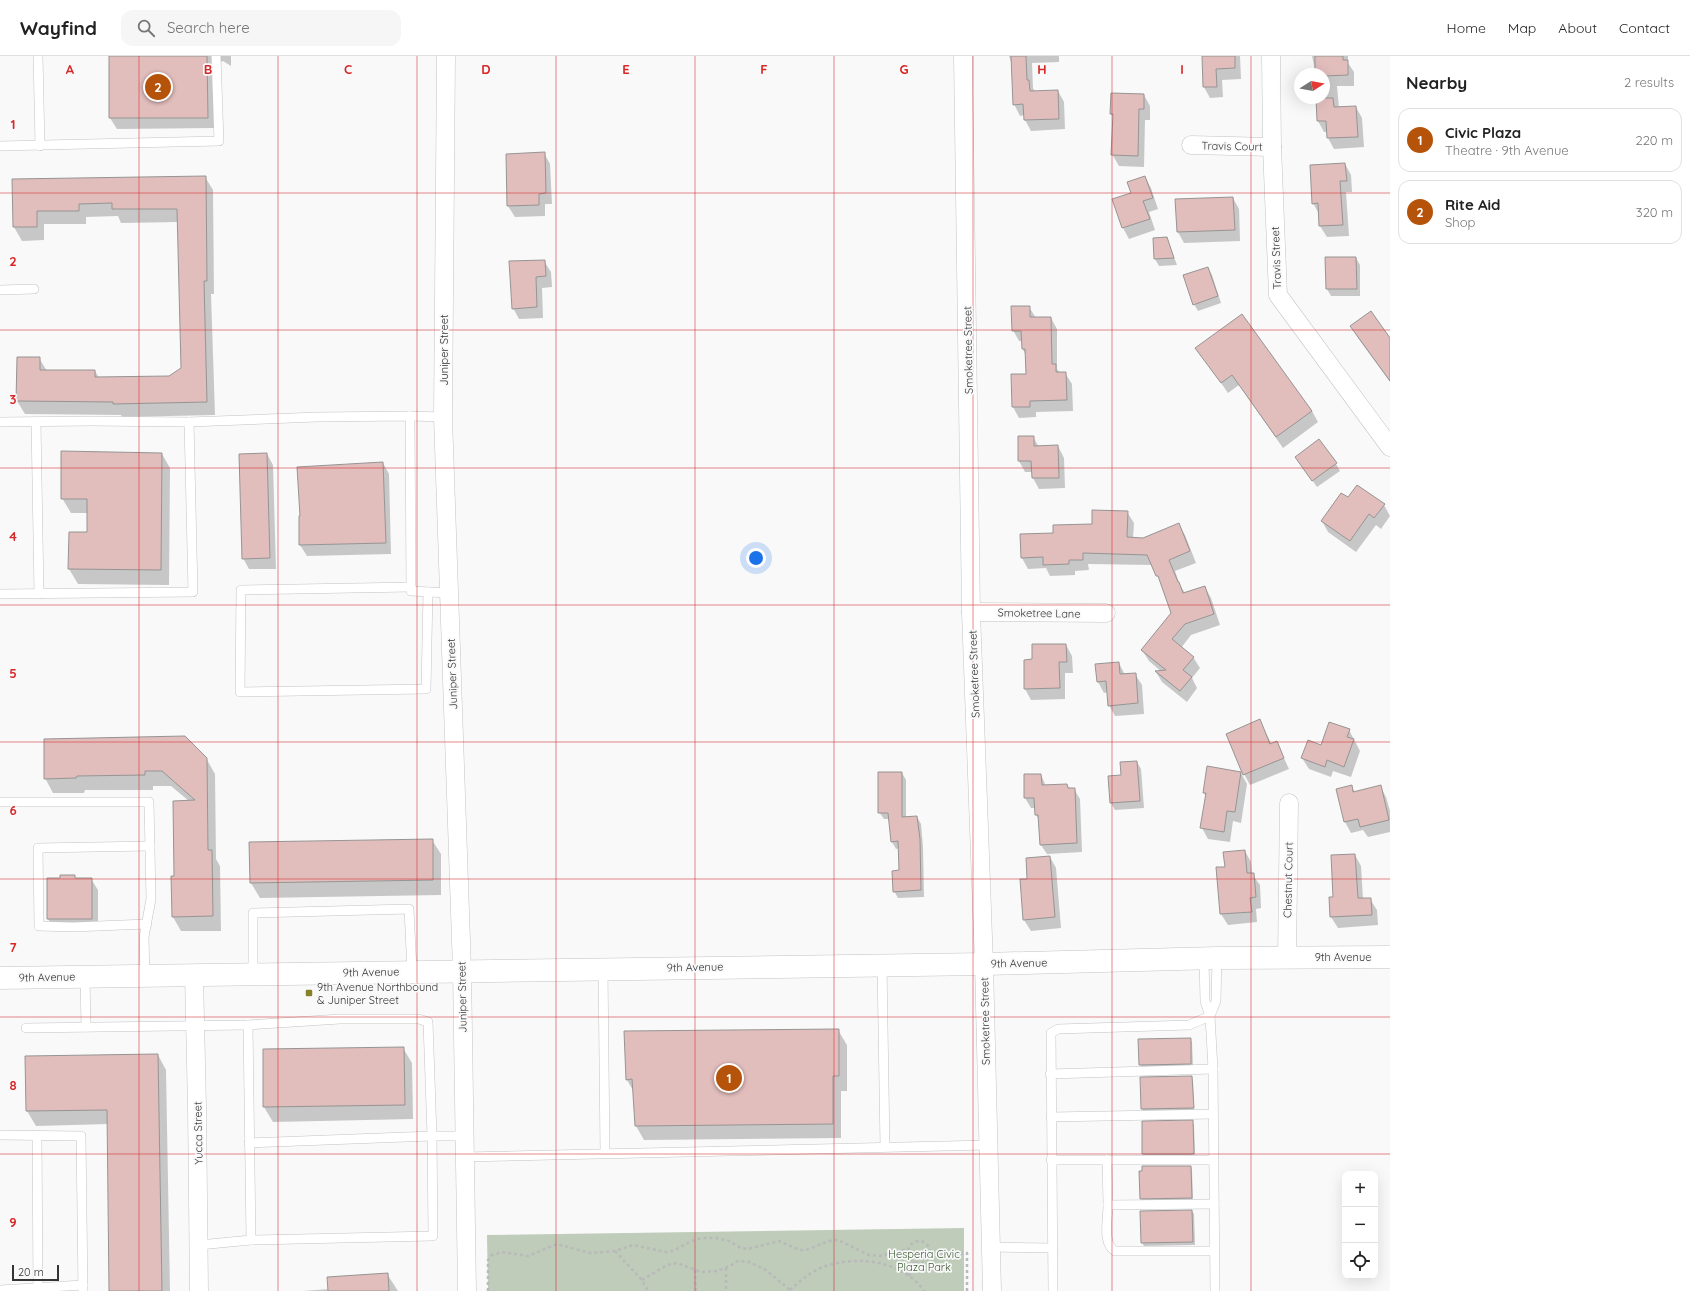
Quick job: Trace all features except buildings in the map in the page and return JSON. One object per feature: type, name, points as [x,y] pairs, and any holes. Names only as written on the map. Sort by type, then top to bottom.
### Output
[{"type":"street","name":"Juniper Street","points":[[446,56],[443,417],[462,970],[467,1291]]},
{"type":"street","name":"Smoketree Street","points":[[963,56],[971,612],[984,964],[992,1291]]},
{"type":"street","name":"Travis Street","points":[[1271,56],[1272,147],[1278,295],[1390,447]]},
{"type":"street","name":"Travis Court","points":[[1191,145],[1272,147]]},
{"type":"street","name":"Smoketree Lane","points":[[971,612],[1106,613]]},
{"type":"street","name":"Chestnut Court","points":[[1287,958],[1289,803]]},
{"type":"street","name":"9th Avenue","points":[[0,978],[1390,957]]},
{"type":"street","name":"Yucca Street","points":[[194,975],[199,1291]]},
{"type":"lane","points":[[38,56],[40,146]]},
{"type":"lane","points":[[0,146],[219,141],[216,56]]},
{"type":"lane","points":[[0,290],[34,290]]},
{"type":"lane","points":[[410,416],[411,591],[449,593]]},
{"type":"lane","points":[[0,422],[189,422],[316,417],[443,417]]},
{"type":"lane","points":[[36,422],[39,594]]},
{"type":"lane","points":[[0,594],[194,592],[189,422]]},
{"type":"lane","points":[[411,587],[241,590],[240,692],[426,689],[428,592]]},
{"type":"lane","points":[[0,802],[149,802],[152,899],[144,937],[145,976]]},
{"type":"lane","points":[[147,924],[74,927],[39,926],[38,848],[150,846]]},
{"type":"lane","points":[[253,974],[253,913],[409,909],[412,971]]},
{"type":"lane","points":[[1210,959],[1205,1001],[1210,1016],[1213,1069],[1215,1291]]},
{"type":"lane","points":[[1053,1291],[1050,1074],[1051,1034],[1058,1029],[1189,1025],[1210,1016],[1216,1001],[1210,959]]},
{"type":"lane","points":[[882,965],[885,1147]]},
{"type":"lane","points":[[603,968],[605,1154]]},
{"type":"lane","points":[[85,977],[86,1027]]},
{"type":"lane","points":[[26,1028],[248,1025],[340,1020],[419,1019],[428,1022],[432,1136],[433,1236],[251,1240],[199,1245]]},
{"type":"lane","points":[[248,1025],[251,1240]]},
{"type":"lane","points":[[1050,1074],[1213,1069]]},
{"type":"lane","points":[[1051,1117],[1213,1114]]},
{"type":"lane","points":[[0,1135],[81,1136],[83,1288],[0,1290]]},
{"type":"lane","points":[[37,1135],[38,1290]]},
{"type":"lane","points":[[250,1142],[465,1136]]},
{"type":"lane","points":[[465,1157],[988,1145]]},
{"type":"lane","points":[[1051,1160],[1214,1160]]},
{"type":"lane","points":[[1107,1160],[1108,1242],[1111,1248],[1115,1251],[1214,1251]]},
{"type":"lane","points":[[1108,1205],[1214,1204]]},
{"type":"lane","points":[[991,1247],[1052,1248]]},
{"type":"path","points":[[488,1291],[488,1260],[496,1253],[502,1252],[528,1256],[557,1244],[590,1253],[615,1251],[633,1245],[666,1252],[673,1251],[691,1241],[702,1238],[716,1238],[729,1241],[741,1248],[748,1249],[779,1241],[800,1250],[806,1250],[832,1240],[838,1240],[869,1255],[880,1256],[908,1249]]},
{"type":"path","points":[[919,1241],[926,1243],[929,1246],[930,1254],[924,1262],[917,1263],[909,1257],[908,1249],[912,1243],[919,1241]]},
{"type":"path","points":[[615,1251],[642,1280],[648,1291]]},
{"type":"path","points":[[930,1254],[967,1253],[967,1291]]},
{"type":"path","points":[[642,1280],[667,1265],[677,1263],[701,1272],[717,1271],[726,1268],[737,1261],[749,1262],[766,1270],[790,1290],[803,1278],[823,1267],[848,1261],[872,1262],[893,1268],[909,1276],[925,1291]]},
{"type":"path","points":[[909,1276],[914,1262]]},
{"type":"path","points":[[726,1268],[726,1291]]},
{"type":"path","points":[[696,1270],[696,1291]]},
{"type":"green space","name":"Hesperia Civic Plaza Park","points":[[964,1228],[964,1291],[488,1291],[487,1235]]},
{"type":"place","name":"Rite Aid","points":[[158,87]]},
{"type":"place","name":"9th Avenue Northbound & Juniper Street","points":[[309,993]]},
{"type":"place","name":"Civic Plaza","points":[[729,1078]]}]
